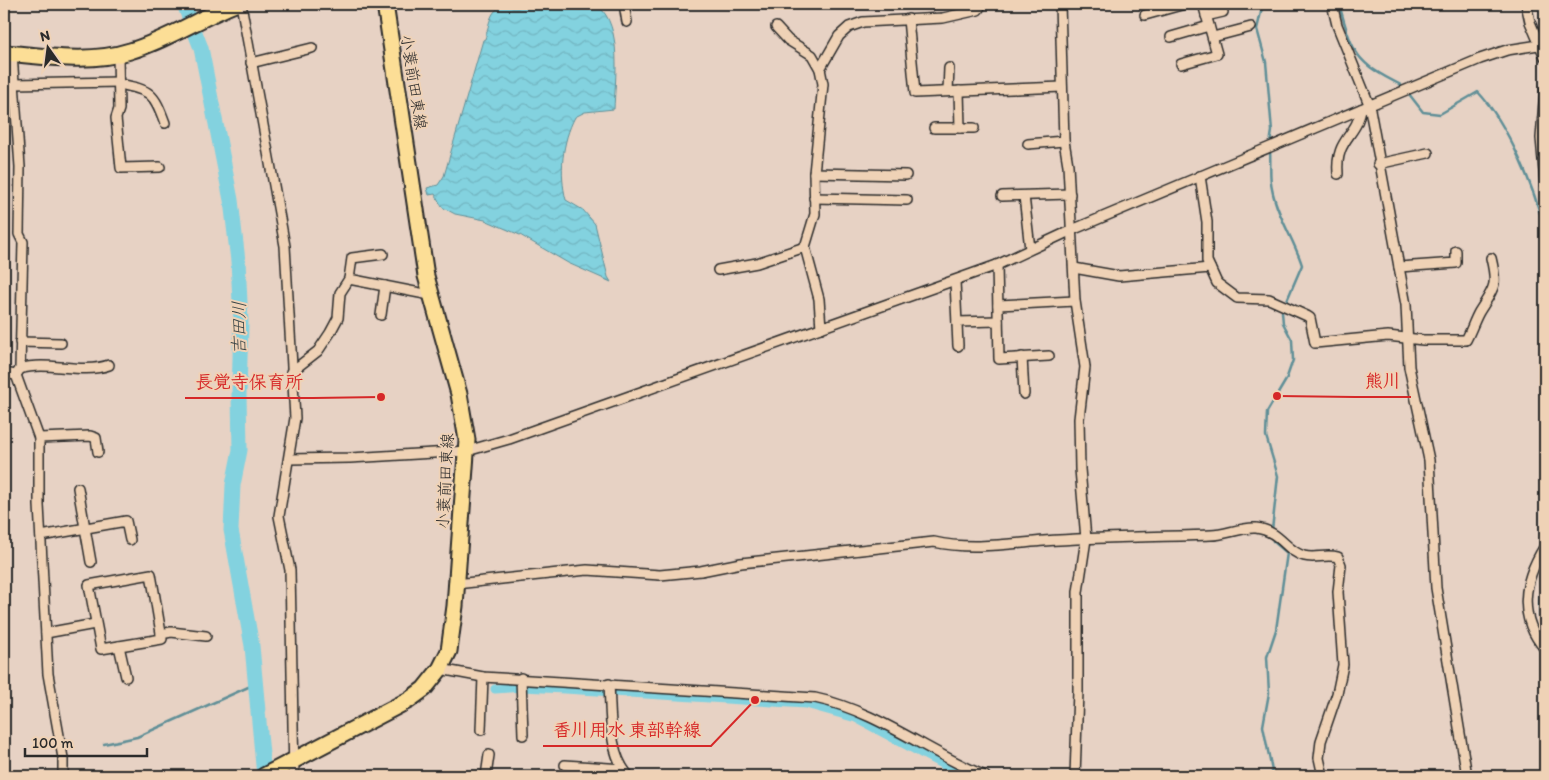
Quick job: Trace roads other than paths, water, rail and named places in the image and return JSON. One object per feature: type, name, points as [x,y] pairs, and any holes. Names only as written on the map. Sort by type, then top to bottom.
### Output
[{"type":"main road","points":[[8,54],[78,58],[118,54],[158,41],[235,4]]},
{"type":"main road","name":"小蓑前田東線","points":[[264,776],[291,767],[409,700],[424,688],[440,669],[449,650],[467,451],[465,421],[430,295],[385,4]]},
{"type":"street","points":[[241,4],[285,246],[295,418],[289,459],[283,479],[279,516],[290,570],[291,767]]},
{"type":"street","points":[[624,4],[627,22]]},
{"type":"street","points":[[820,69],[838,36],[849,26],[863,22],[943,18],[963,15],[978,10],[982,4]]},
{"type":"street","points":[[1060,4],[1064,141],[1070,194],[1075,301],[1085,367],[1079,419],[1080,469],[1086,539],[1078,592],[1078,691],[1075,776]]},
{"type":"street","points":[[1145,15],[1185,4]]},
{"type":"street","points":[[1181,64],[1217,54],[1203,4]]},
{"type":"street","points":[[1332,4],[1337,25],[1365,107],[1406,305],[1409,367],[1429,460],[1436,588],[1467,776]]},
{"type":"street","points":[[1526,4],[1542,44],[1545,57]]},
{"type":"street","points":[[1206,16],[1223,12]]},
{"type":"street","points":[[908,19],[914,93],[1062,87]]},
{"type":"street","points":[[1172,37],[1210,26]]},
{"type":"street","points":[[776,27],[788,40],[812,55],[820,69],[823,84],[814,173],[812,228],[805,247],[819,299],[821,328]]},
{"type":"street","points":[[1213,37],[1251,27]]},
{"type":"street","points":[[289,459],[350,458],[467,451],[509,439],[997,265],[1072,230],[1480,59],[1507,50],[1542,44]]},
{"type":"street","points":[[251,63],[312,48]]},
{"type":"street","points":[[8,54],[14,84],[20,166],[19,234],[23,242],[18,372],[39,438],[38,497],[48,674],[63,758],[63,776]]},
{"type":"street","points":[[118,54],[119,109],[116,118],[121,168],[160,167]]},
{"type":"street","points":[[948,91],[949,68]]},
{"type":"street","points":[[14,84],[119,83],[143,89],[153,94],[165,123]]},
{"type":"street","points":[[1545,90],[1541,138],[1545,183]]},
{"type":"street","points":[[959,91],[960,128]]},
{"type":"street","points":[[1338,174],[1337,159],[1339,150],[1365,107]]},
{"type":"street","points":[[934,128],[974,128]]},
{"type":"street","points":[[1028,144],[1064,141]]},
{"type":"street","points":[[1378,164],[1428,153]]},
{"type":"street","points":[[814,173],[906,175]]},
{"type":"street","points":[[1200,176],[1207,222],[1207,261],[1217,283],[1237,298],[1269,299],[1310,318],[1315,343],[1388,336],[1445,342],[1466,340],[1479,312],[1488,302],[1493,291],[1495,274],[1491,258]]},
{"type":"street","points":[[1002,196],[1070,194]]},
{"type":"street","points":[[1024,196],[1030,249]]},
{"type":"street","points":[[814,198],[907,200]]},
{"type":"street","points":[[718,270],[757,263],[805,247]]},
{"type":"street","points":[[1399,267],[1456,263],[1456,250]]},
{"type":"street","points":[[292,372],[318,351],[330,334],[338,318],[340,293],[349,279],[352,258],[383,254]]},
{"type":"street","points":[[997,265],[999,359],[1049,356]]},
{"type":"street","points":[[1074,268],[1119,276],[1210,268]]},
{"type":"street","points":[[349,279],[430,295]]},
{"type":"street","points":[[955,281],[958,346]]},
{"type":"street","points":[[381,315],[385,286]]},
{"type":"street","points":[[998,305],[1075,301]]},
{"type":"street","points":[[957,322],[998,321]]},
{"type":"street","points":[[20,342],[61,343]]},
{"type":"street","points":[[1022,358],[1024,394]]},
{"type":"street","points":[[4,373],[18,372],[37,365],[58,368],[109,365]]},
{"type":"street","points":[[39,438],[90,436],[96,438],[98,452]]},
{"type":"street","points":[[78,488],[91,562]]},
{"type":"street","points":[[41,536],[126,521],[130,540]]},
{"type":"street","points":[[456,584],[587,570],[660,575],[701,572],[740,563],[934,542],[945,544],[1003,545],[1086,539],[1215,535],[1254,528],[1272,533],[1295,552],[1305,557],[1330,555],[1338,557],[1340,565],[1338,592],[1343,664],[1337,694],[1320,741],[1319,758],[1323,776]]},
{"type":"street","points":[[1545,546],[1536,561],[1526,593],[1525,610],[1536,638],[1545,649]]},
{"type":"street","points":[[151,574],[162,639],[101,649],[95,624],[89,586],[151,574]]},
{"type":"street","points":[[46,633],[95,624]]},
{"type":"street","points":[[161,634],[171,632],[206,636]]},
{"type":"street","points":[[119,646],[126,677]]},
{"type":"street","points":[[440,669],[521,684],[795,695],[836,702],[874,718],[945,758],[985,776]]},
{"type":"street","points":[[481,730],[483,677]]},
{"type":"street","points":[[521,684],[523,735]]},
{"type":"street","points":[[610,689],[617,755],[626,773]]},
{"type":"street","points":[[486,776],[489,755]]},
{"type":"street","points":[[565,764],[626,773]]},
{"type":"water","points":[[503,6],[598,6],[606,15],[611,27],[616,54],[614,109],[585,112],[575,117],[567,137],[562,168],[566,200],[583,210],[595,224],[608,277],[611,282],[568,263],[520,235],[485,220],[455,214],[442,207],[435,194],[429,195],[427,188],[438,185],[444,176],[483,40],[485,39],[492,15],[498,8]]},
{"type":"water","points":[[1545,554],[1545,641],[1539,622],[1539,611],[1540,586]]},
{"type":"waterway","name":"吉田川","points":[[184,4],[201,48],[231,200],[238,261],[241,323],[240,450],[233,485],[231,530],[252,646],[264,776]]},
{"type":"waterway","points":[[1263,4],[1257,29],[1266,62],[1272,131],[1270,144]]},
{"type":"waterway","points":[[1339,4],[1352,45],[1364,62],[1373,70],[1401,85]]},
{"type":"waterway","points":[[1409,94],[1423,112],[1440,114],[1478,92],[1500,121],[1510,139],[1535,196],[1545,232]]},
{"type":"waterway","points":[[1270,150],[1274,199],[1302,265],[1282,312],[1283,323],[1292,340],[1293,360],[1286,380],[1267,412],[1266,436],[1278,476],[1272,530]]},
{"type":"waterway","points":[[1273,536],[1273,541],[1287,553],[1276,630],[1267,657],[1269,693],[1263,726],[1273,776]]},
{"type":"waterway","points":[[104,744],[137,737],[255,684]]},
{"type":"waterway","points":[[495,689],[522,687],[565,689],[806,704],[856,718],[964,776]]},
{"type":"place","name":"熊川","points":[[1277,396]]},
{"type":"place","name":"長覚寺保育所","points":[[381,397]]},
{"type":"place","name":"香川用水 東部幹線","points":[[755,700]]}]
